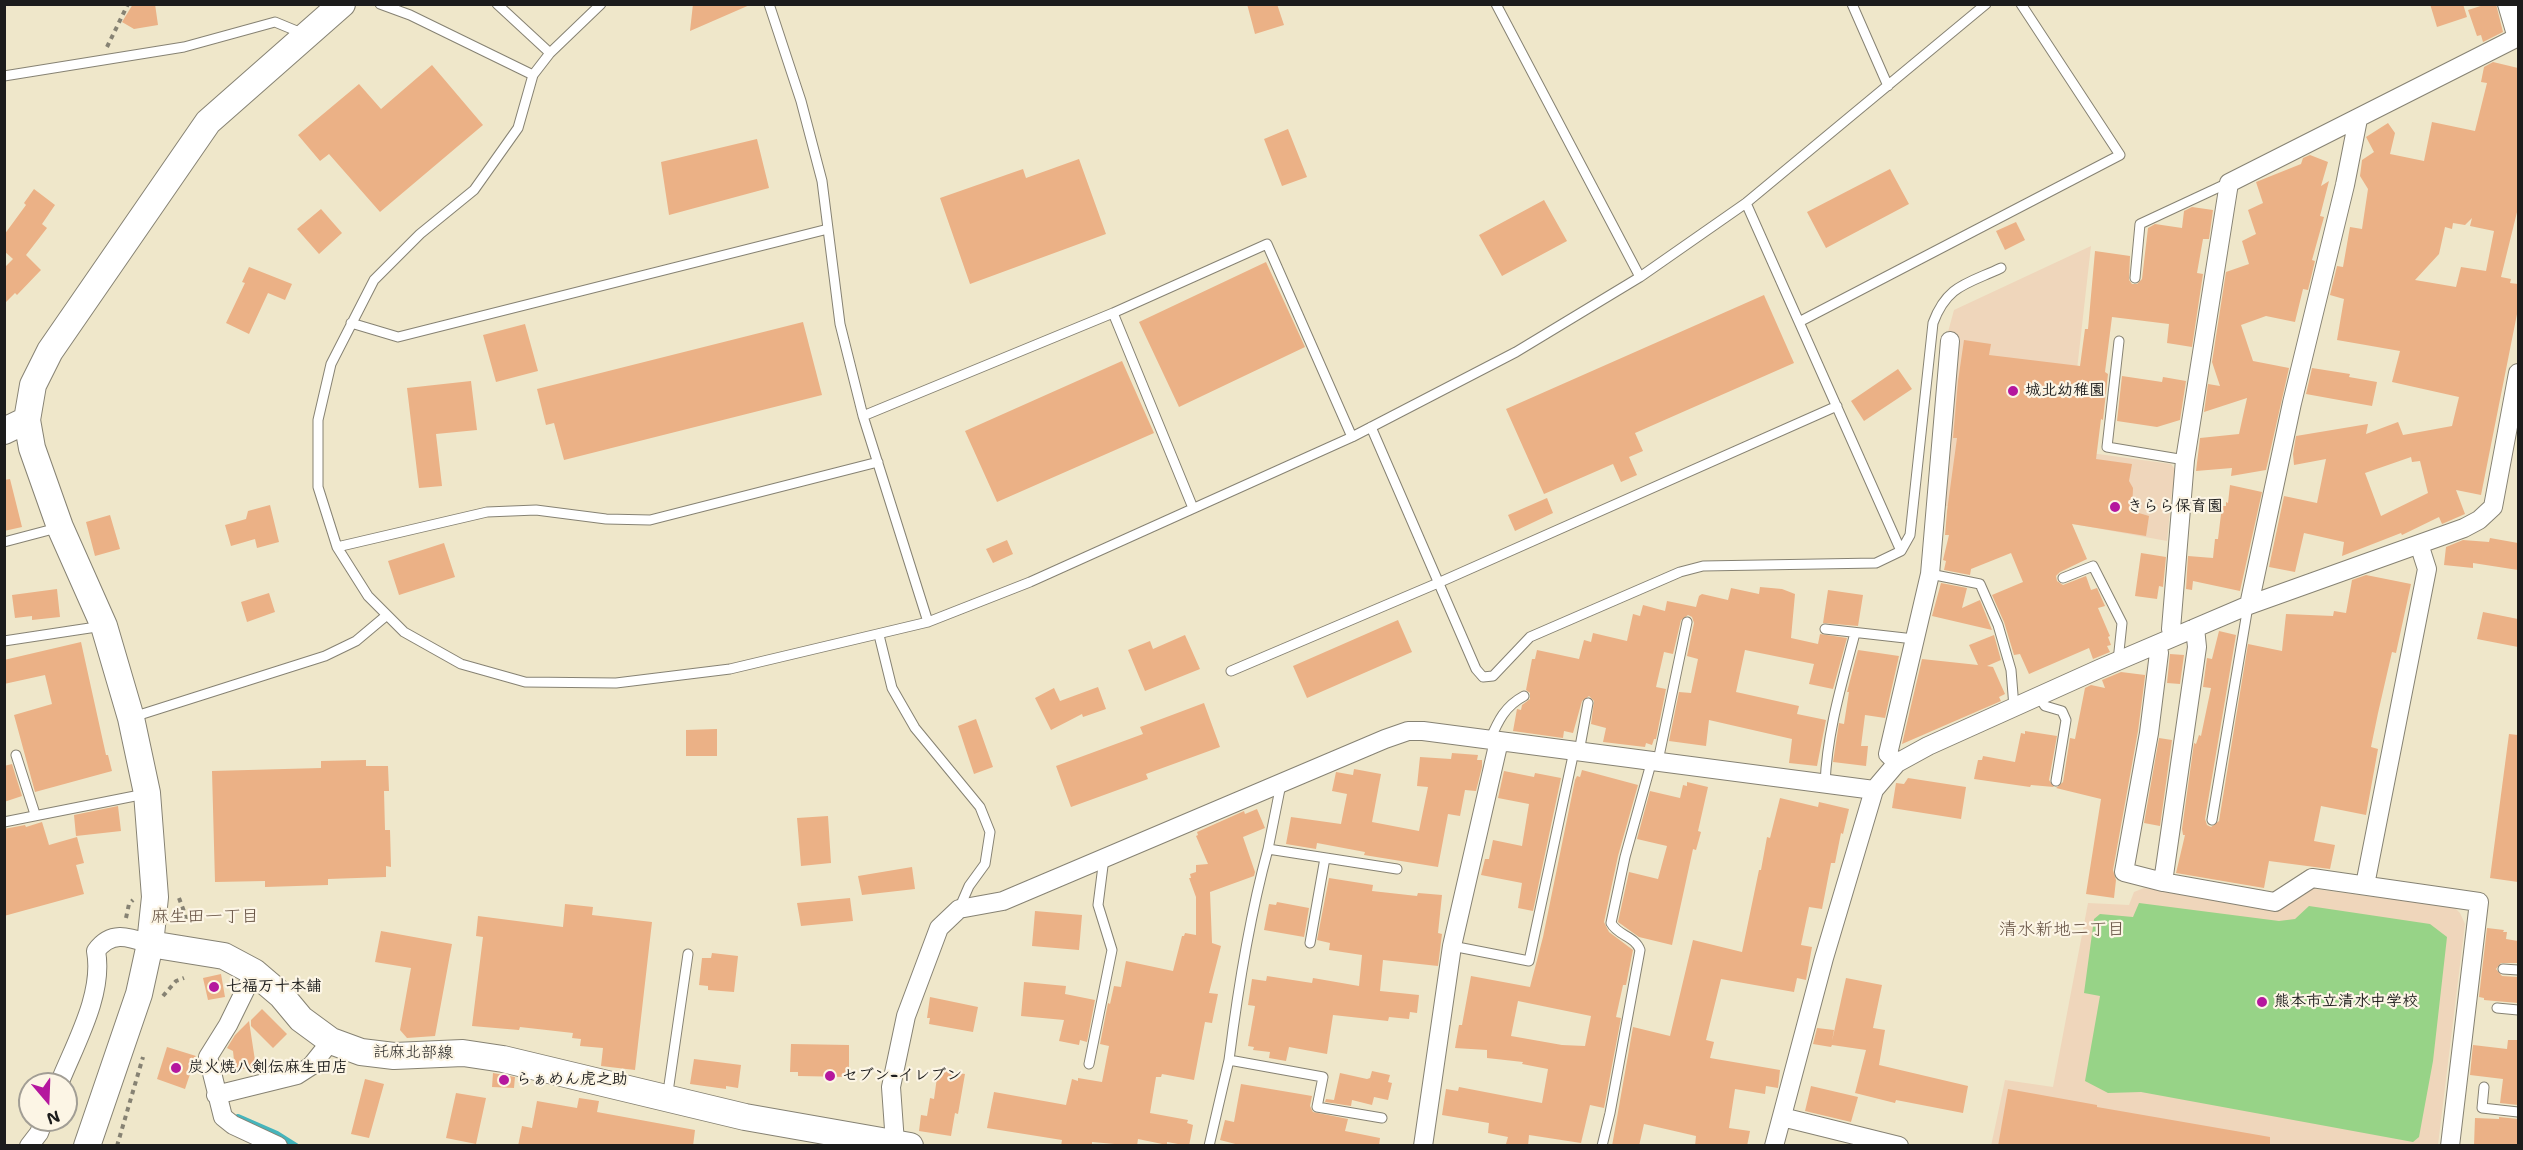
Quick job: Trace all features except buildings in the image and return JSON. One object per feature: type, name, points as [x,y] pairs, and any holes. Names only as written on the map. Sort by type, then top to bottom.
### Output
[{"type":"street","points":[[87,1146],[139,994],[150,944],[155,897],[147,794],[131,718],[104,626],[60,527],[32,448],[27,420],[33,386],[50,351],[208,122],[342,4]]},
{"type":"street","points":[[2174,637],[2170,629],[2185,460],[2229,183],[2518,38],[2507,4]]},
{"type":"street","points":[[2249,605],[2292,403],[2345,185],[2358,119]]},
{"type":"street","points":[[1897,763],[1888,754],[1930,574],[1950,341]]},
{"type":"street","points":[[1774,1146],[1824,958],[1874,790],[1897,763],[2038,696],[2249,605],[2464,528],[2479,520],[2493,507],[2518,373]]},
{"type":"street","points":[[4,431],[27,420]]},
{"type":"street","points":[[2365,885],[2427,569],[2419,544]]},
{"type":"street","points":[[2163,882],[2197,647],[2195,628]]},
{"type":"street","points":[[2156,645],[2159,653],[2149,733],[2124,872],[2163,882],[2275,902],[2312,878],[2479,902],[2450,1146]]},
{"type":"street","points":[[903,1144],[891,1087],[906,1016],[939,928],[959,909],[1003,901],[1408,731],[1423,731],[1874,790]]},
{"type":"street","points":[[1423,1146],[1452,946],[1494,740]]},
{"type":"street","points":[[64,1072],[95,994],[100,968],[96,951],[103,942],[123,935],[150,944]]},
{"type":"street","name":"託麻北部線","points":[[150,944],[224,956],[254,972],[281,995],[301,1018],[331,1041],[361,1052],[394,1056],[463,1053],[503,1059],[842,1140],[903,1144]]},
{"type":"street","points":[[254,972],[228,1025],[208,1057],[223,1117],[233,1125],[278,1146]]},
{"type":"street","points":[[216,1095],[297,1075],[311,1066],[331,1041]]},
{"type":"street","points":[[1782,1117],[1899,1146]]},
{"type":"street","points":[[29,1146],[39,1132]]},
{"type":"lane","points":[[380,4],[410,15],[532,75]]},
{"type":"lane","points":[[497,4],[550,53]]},
{"type":"lane","points":[[602,4],[550,53],[532,75],[518,128],[474,190],[420,234],[374,280],[331,364],[318,420],[318,487],[337,547],[368,596],[404,632],[461,664],[525,681],[616,683],[718,670],[928,622],[1030,582],[1352,437],[1516,352],[1640,277],[1746,203],[1986,4]]},
{"type":"lane","points":[[770,4],[801,101],[822,181],[840,324],[863,416],[928,622]]},
{"type":"lane","points":[[1496,4],[1640,277]]},
{"type":"lane","points":[[1852,4],[1888,86]]},
{"type":"lane","points":[[1799,322],[2120,155],[2021,4]]},
{"type":"lane","points":[[4,76],[184,47],[275,22],[306,35]]},
{"type":"lane","points":[[2135,278],[2140,224],[2229,183]]},
{"type":"lane","points":[[1746,203],[1901,551]]},
{"type":"lane","points":[[351,322],[398,337],[828,229]]},
{"type":"lane","points":[[863,416],[1113,313],[1267,244],[1352,437]]},
{"type":"lane","points":[[1371,427],[1476,669],[1483,677],[1493,676],[1530,637],[1680,572],[1703,566],[1876,563],[1901,551],[1910,535],[1933,323],[1940,304],[1949,294],[2001,268]]},
{"type":"lane","points":[[1113,313],[1193,508]]},
{"type":"lane","points":[[2119,341],[2107,447],[2185,460]]},
{"type":"lane","points":[[1231,671],[1438,583],[1837,406]]},
{"type":"lane","points":[[337,547],[487,512],[536,510],[606,519],[650,520],[878,462]]},
{"type":"lane","points":[[4,542],[60,527]]},
{"type":"lane","points":[[2063,578],[2093,566],[2122,622],[2118,661]]},
{"type":"lane","points":[[1930,574],[1980,584],[1998,626],[2011,670],[2014,707]]},
{"type":"lane","points":[[2212,820],[2249,605]]},
{"type":"lane","points":[[131,718],[325,656],[356,641],[387,615]]},
{"type":"lane","points":[[1602,1146],[1640,950],[1637,942],[1615,930],[1611,923],[1625,857],[1655,761],[1687,622]]},
{"type":"lane","points":[[4,641],[104,626]]},
{"type":"lane","points":[[1826,629],[1914,639]]},
{"type":"lane","points":[[1825,784],[1830,729],[1855,633]]},
{"type":"lane","points":[[879,634],[892,688],[915,728],[980,807],[990,832],[985,864],[969,886],[959,909]]},
{"type":"lane","points":[[1494,740],[1502,714],[1512,702],[1524,696]]},
{"type":"lane","points":[[2038,696],[2045,706],[2062,711],[2066,720],[2056,781]]},
{"type":"lane","points":[[1452,946],[1529,961],[1588,703]]},
{"type":"lane","points":[[16,755],[34,814]]},
{"type":"lane","points":[[1209,1146],[1229,1060],[1242,959],[1281,784]]},
{"type":"lane","points":[[4,822],[34,814],[147,794]]},
{"type":"lane","points":[[1268,849],[1397,869]]},
{"type":"lane","points":[[1089,1064],[1112,950],[1098,905],[1104,858]]},
{"type":"lane","points":[[1310,944],[1325,858]]},
{"type":"lane","points":[[664,1098],[669,1084],[688,954]]},
{"type":"lane","points":[[2503,969],[2518,970]]},
{"type":"lane","points":[[2497,1008],[2518,1010]]},
{"type":"lane","points":[[1229,1060],[1323,1077],[1317,1107],[1382,1118]]},
{"type":"lane","points":[[2484,1087],[2482,1108],[2518,1112]]},
{"type":"path","points":[[104,59],[108,43],[128,4]]},
{"type":"path","points":[[178,898],[186,914],[186,922]]},
{"type":"path","points":[[160,1005],[170,987],[176,981],[184,978]]},
{"type":"path","points":[[117,1146],[144,1055]]},
{"type":"shaded area","name":"城北幼稚園","points":[[2091,246],[2068,449],[2054,522],[1940,505],[1956,333],[1948,332],[1954,310]]},
{"type":"shaded area","name":"きらら保育園","points":[[2069,450],[2171,464],[2177,472],[2172,492],[2167,541],[2057,521]]},
{"type":"shaded area","name":"熊本市立清水中学校","points":[[2144,888],[2278,907],[2307,888],[2454,907],[2465,924],[2438,1145],[1991,1146],[2005,1080],[2053,1087],[2088,903],[2129,905],[2134,892]]},
{"type":"green space","name":"熊本市立清水中学校","points":[[2139,903],[2279,921],[2295,919],[2309,906],[2430,924],[2447,937],[2433,1061],[2419,1137],[2413,1142],[2141,1092],[2108,1093],[2085,1081],[2100,996],[2084,993],[2094,919],[2100,914],[2133,917]]},
{"type":"waterway","points":[[238,1117],[277,1134],[296,1146]]},
{"type":"place","name":"城北幼稚園","points":[[2013,391]]},
{"type":"place","name":"きらら保育園","points":[[2115,507]]},
{"type":"place","name":"七福万十本舗","points":[[214,987]]},
{"type":"place","name":"熊本市立清水中学校","points":[[2262,1002]]},
{"type":"place","name":"炭火焼八剣伝麻生田店","points":[[176,1068]]},
{"type":"place","name":"セブン-イレブン","points":[[830,1076]]},
{"type":"place","name":"らぁめん虎之助","points":[[504,1080]]},
{"type":"district","name":"麻生田一丁目","points":[[205,917]]},
{"type":"district","name":"清水新地二丁目","points":[[2062,930]]}]
